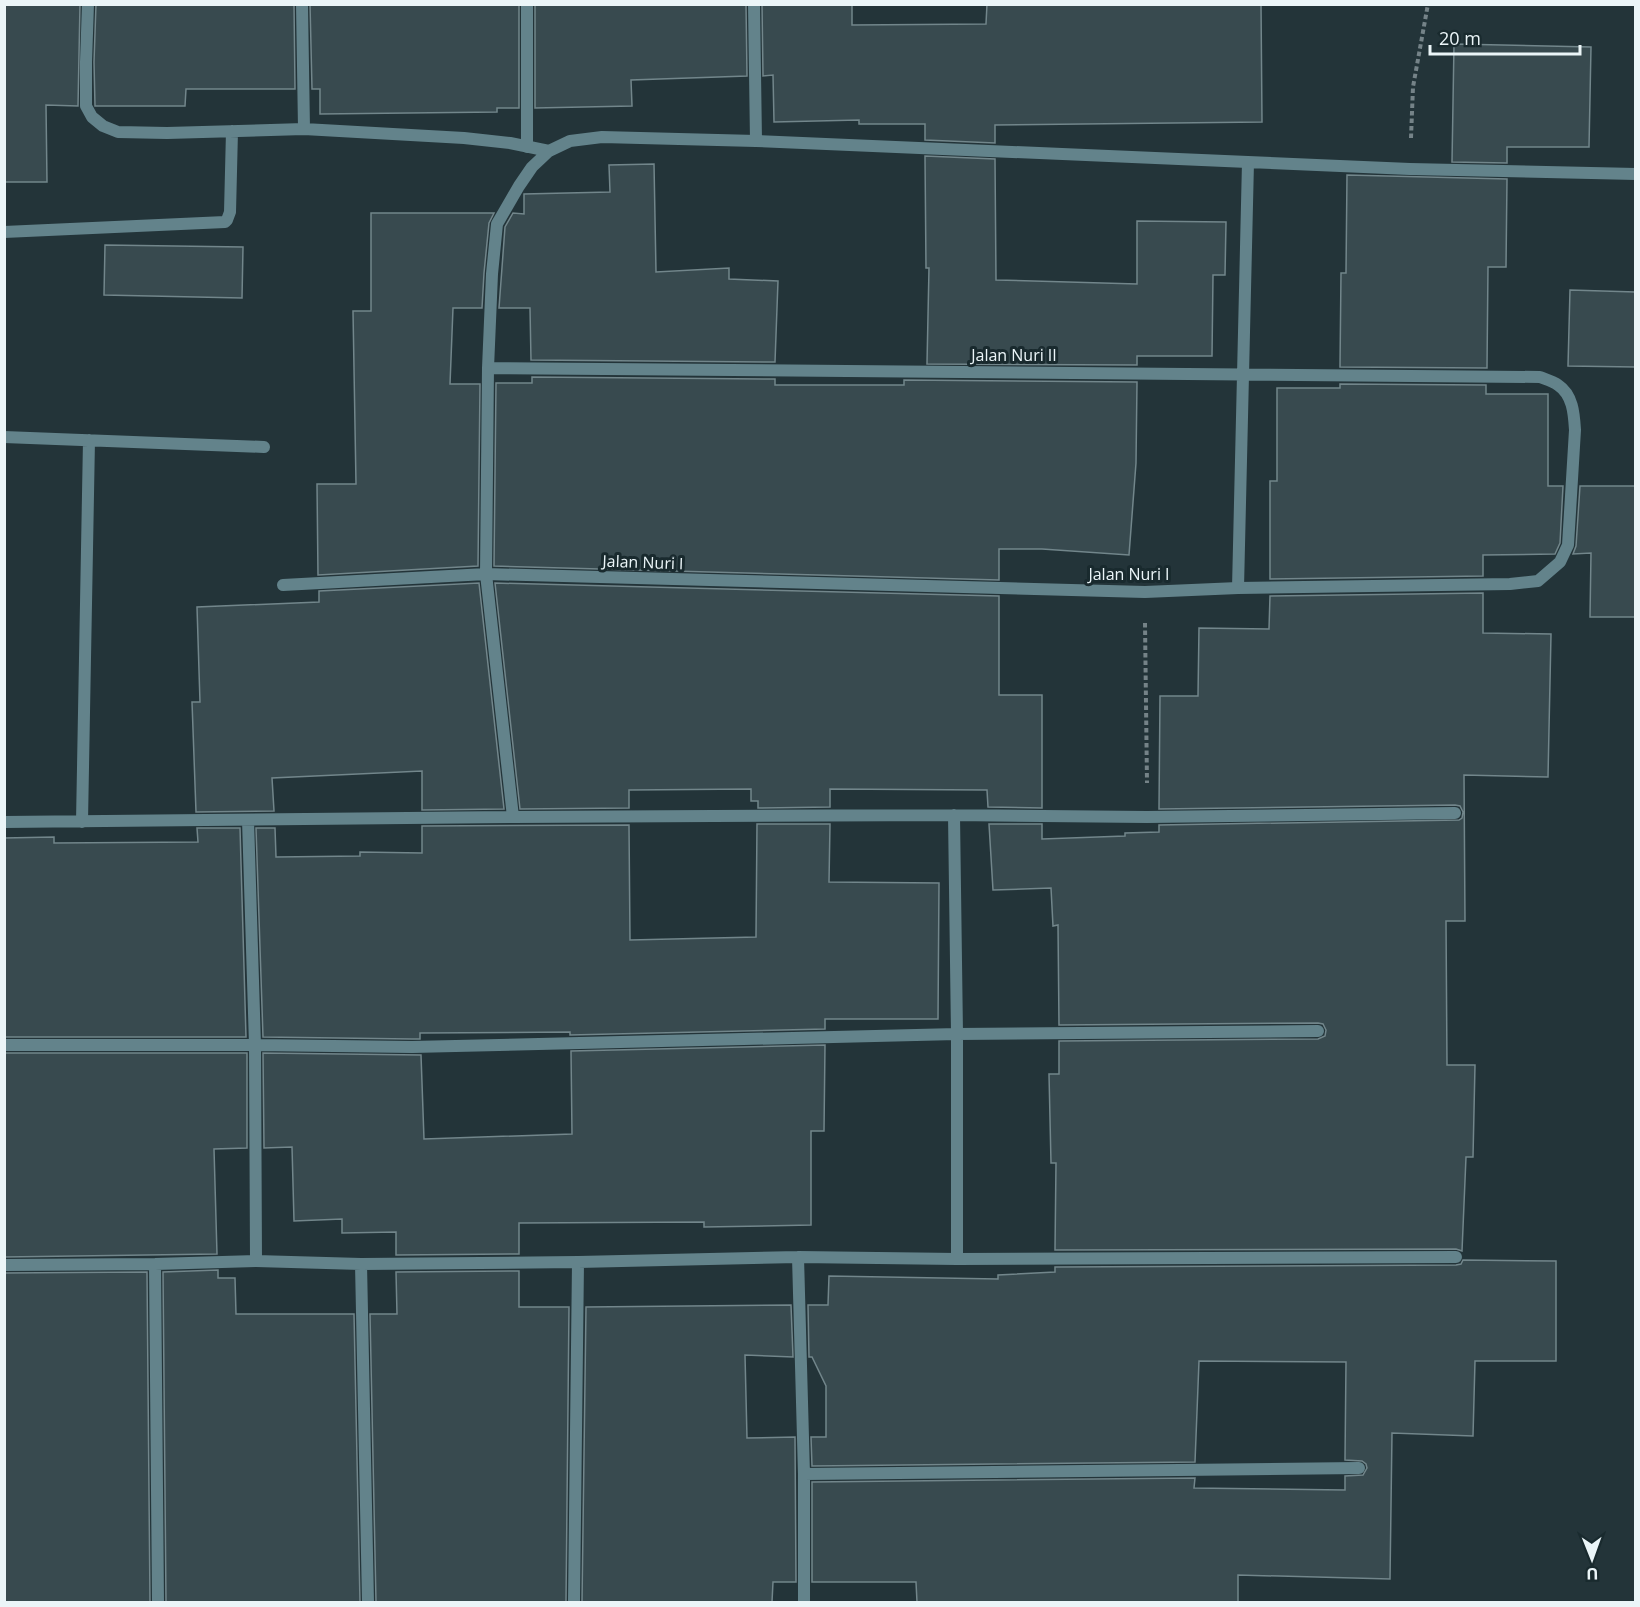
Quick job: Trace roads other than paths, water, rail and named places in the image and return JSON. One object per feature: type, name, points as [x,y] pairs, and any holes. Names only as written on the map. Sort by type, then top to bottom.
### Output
[{"type":"street","points":[[88,4],[86,106],[92,117],[102,126],[118,132],[304,129],[464,138],[510,143],[549,151]]},
{"type":"street","points":[[303,4],[304,129]]},
{"type":"street","points":[[527,4],[528,147]]},
{"type":"street","points":[[754,4],[756,141]]},
{"type":"street","points":[[4,232],[225,222],[230,212],[232,131]]},
{"type":"street","points":[[513,817],[486,574],[488,368],[492,274],[497,224],[532,167],[549,151],[570,141],[602,137],[756,141],[1410,169],[1635,174]]},
{"type":"street","points":[[1238,588],[1248,162]]},
{"type":"street","name":"Jalan Nuri II","points":[[488,368],[1540,377]]},
{"type":"street","name":"Jalan Nuri I","points":[[283,585],[486,574],[1145,592],[1238,588],[1510,584],[1538,581],[1560,562],[1568,545],[1575,430],[1570,399],[1559,385],[1540,377]]},
{"type":"street","points":[[4,437],[264,447]]},
{"type":"street","points":[[82,822],[89,440]]},
{"type":"street","points":[[4,822],[954,815],[1147,817],[1455,813]]},
{"type":"street","points":[[954,815],[957,1259]]},
{"type":"street","points":[[248,820],[255,1045],[256,1261]]},
{"type":"street","points":[[4,1046],[412,1047],[957,1034],[1318,1031]]},
{"type":"street","points":[[4,1265],[256,1261],[361,1264],[578,1262],[798,1257],[957,1259],[1456,1257]]},
{"type":"street","points":[[798,1257],[804,1474],[804,1602]]},
{"type":"street","points":[[574,1602],[578,1262]]},
{"type":"street","points":[[155,1264],[158,1602]]},
{"type":"street","points":[[361,1264],[368,1602]]},
{"type":"street","points":[[804,1474],[1359,1468]]}]
